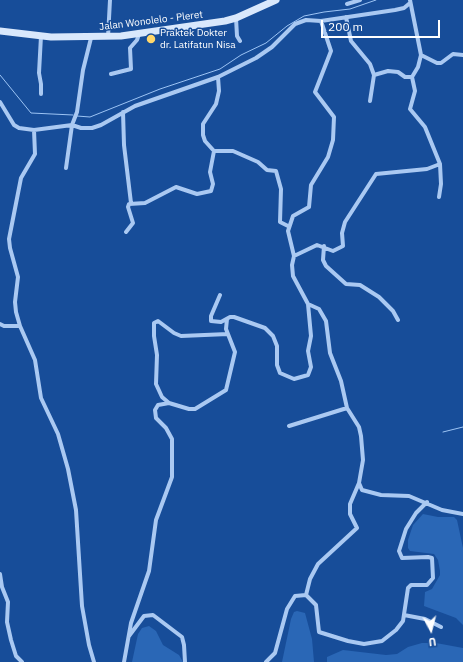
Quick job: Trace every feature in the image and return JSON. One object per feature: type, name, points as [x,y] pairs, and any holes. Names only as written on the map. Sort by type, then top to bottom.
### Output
[{"type":"main road","name":"Jalan Wonolelo - Pleret","points":[[0,32],[41,36],[108,38],[236,18],[276,0]]},
{"type":"street","points":[[108,38],[110,0]]},
{"type":"street","points":[[347,4],[360,0]]},
{"type":"street","points":[[0,102],[14,125],[26,130],[72,125],[81,128],[92,128],[101,125],[148,100],[218,77],[264,52],[295,24],[306,20],[321,21],[402,9],[410,2],[416,23],[420,56],[418,67],[412,77],[415,92],[410,109],[425,126],[440,164],[441,184],[439,197]]},
{"type":"street","points":[[346,17],[351,41],[370,64],[374,75],[370,101]]},
{"type":"street","points":[[236,18],[237,36],[240,41]]},
{"type":"street","points":[[220,295],[211,320],[213,322],[234,317],[262,326],[270,332],[277,346],[277,365],[280,373],[284,376],[299,378],[308,375],[311,367],[308,351],[311,336],[308,304],[293,276],[292,265],[294,256],[288,226],[293,216],[309,207],[311,186],[328,158],[333,140],[334,117],[315,92],[332,51],[321,21]]},
{"type":"street","points":[[111,74],[131,69],[130,48],[137,40],[139,34]]},
{"type":"street","points":[[41,36],[39,73],[42,84],[41,94]]},
{"type":"street","points":[[66,168],[72,125],[77,112],[83,70],[91,38]]},
{"type":"street","points":[[420,56],[437,63],[441,63],[453,54],[463,55]]},
{"type":"street","points":[[374,75],[388,70],[398,72],[405,77],[412,77]]},
{"type":"street","points":[[218,77],[218,94],[216,104],[206,119],[203,129],[205,141],[214,151],[233,151],[258,162],[267,170],[276,171],[281,188],[280,222],[288,226]]},
{"type":"street","points":[[123,112],[124,145],[131,203],[128,207],[133,223],[126,232]]},
{"type":"street","points":[[34,130],[35,154],[21,178],[9,238],[10,248],[18,277],[15,302],[20,326],[35,360],[41,398],[58,434],[68,469],[77,517],[82,606],[89,645],[94,662]]},
{"type":"street","points":[[131,203],[145,203],[176,187],[197,194],[211,191],[213,184],[210,172],[214,151]]},
{"type":"street","points":[[294,256],[313,246],[324,246],[333,251],[343,246],[342,233],[345,222],[376,174],[427,169],[440,164]]},
{"type":"street","points":[[324,246],[323,260],[326,266],[346,284],[360,285],[379,297],[393,311],[398,320]]},
{"type":"street","points":[[306,595],[310,579],[318,564],[356,528],[350,514],[350,504],[359,483],[363,460],[362,436],[359,427],[347,408],[341,381],[330,353],[326,321],[319,309],[308,304]]},
{"type":"street","points":[[227,319],[228,334],[235,352],[226,390],[195,409],[189,410],[169,403],[162,397],[156,384],[157,355],[154,336],[154,323],[158,321],[174,333],[181,336],[228,334]]},
{"type":"street","points":[[0,324],[7,326],[20,326]]},
{"type":"street","points":[[124,662],[131,623],[149,570],[156,520],[172,477],[172,439],[166,428],[154,414],[158,405],[169,403]]},
{"type":"street","points":[[289,426],[347,408]]},
{"type":"street","points":[[359,483],[362,490],[366,492],[382,495],[408,496],[427,502],[442,510],[463,514]]},
{"type":"street","points":[[306,595],[318,609],[319,632],[348,641],[373,644],[382,640],[396,630],[403,621],[408,588],[411,585],[427,585],[433,578],[432,558],[402,558],[399,551],[406,529],[416,513],[427,502]]},
{"type":"street","points":[[0,574],[2,587],[8,602],[7,622],[11,640],[16,656],[22,662]]},
{"type":"street","points":[[266,662],[275,653],[290,601],[296,596],[306,595]]},
{"type":"street","points":[[129,637],[144,616],[153,615],[182,638],[185,662]]},
{"type":"street","points":[[404,615],[425,619],[441,627]]},
{"type":"shaded area","points":[[423,514],[438,517],[454,517],[457,520],[463,548],[463,625],[456,618],[424,606],[425,592],[432,589],[440,575],[440,571],[438,560],[434,554],[410,551],[408,548],[408,540],[413,525]]},
{"type":"shaded area","points":[[297,611],[305,613],[312,639],[314,662],[282,662],[291,619],[294,612]]},
{"type":"shaded area","points":[[149,626],[156,631],[163,645],[179,655],[183,662],[132,662],[138,634],[142,628]]},
{"type":"shaded area","points":[[422,643],[436,643],[463,648],[463,662],[327,662],[327,657],[343,650],[386,655],[397,654],[408,647]]},
{"type":"waterway","points":[[77,116],[90,117],[160,89],[220,69],[241,55],[266,43],[287,26],[304,16],[350,9],[376,0]]},
{"type":"waterway","points":[[0,75],[31,113],[73,115]]},
{"type":"waterway","points":[[443,432],[463,427]]},
{"type":"place","name":"Praktek Dokter dr. Latifatun Nisa","points":[[151,39]]}]
